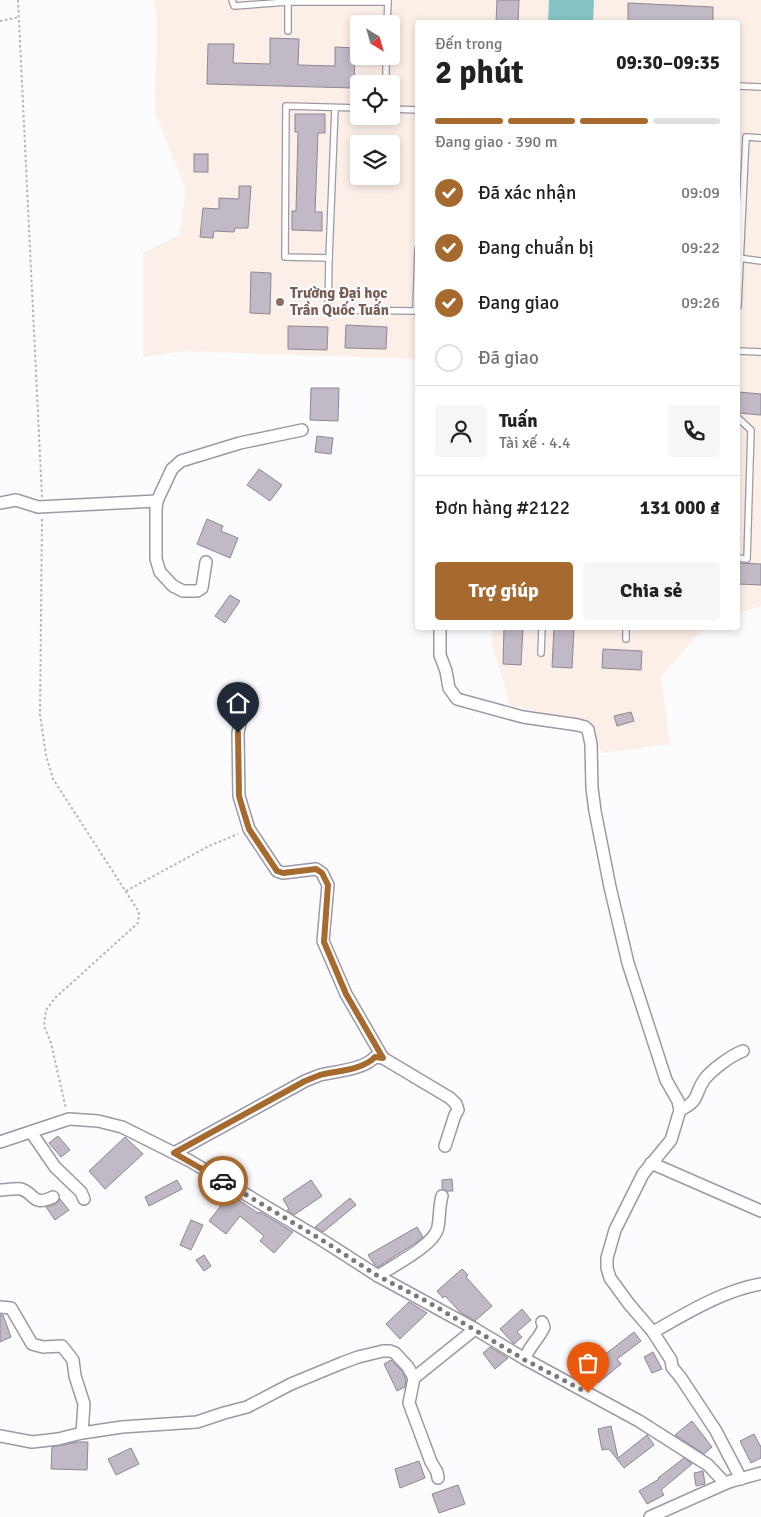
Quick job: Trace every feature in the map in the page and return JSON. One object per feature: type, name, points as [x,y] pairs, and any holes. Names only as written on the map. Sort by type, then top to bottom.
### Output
[{"type":"street","points":[[206,562],[202,588],[197,591],[185,592],[178,590],[160,572],[156,559],[157,501],[172,469],[181,461],[240,443],[302,430]]},
{"type":"street","points":[[0,503],[16,500],[42,507],[157,501]]},
{"type":"street","points":[[440,630],[440,655],[445,667],[449,688],[457,699],[523,717],[578,725],[588,730],[591,744],[592,788],[595,811],[623,941],[666,1080],[678,1101],[680,1110],[671,1140],[643,1174],[615,1230],[606,1264],[610,1278],[653,1332],[671,1360],[672,1367],[716,1431],[736,1480]]},
{"type":"street","points":[[245,699],[238,733],[239,796],[249,829],[277,871],[283,873],[316,869],[322,873],[328,885],[324,942],[346,994],[383,1058]]},
{"type":"street","points":[[680,1110],[694,1101],[704,1079],[735,1054],[743,1050]]},
{"type":"street","points":[[174,1153],[305,1081],[321,1075],[352,1068],[372,1061],[375,1057],[383,1058],[450,1098],[456,1104],[458,1110],[445,1146]]},
{"type":"street","points":[[0,1142],[69,1119],[98,1121],[122,1127],[174,1153],[322,1240],[378,1276],[475,1329],[525,1360],[639,1420],[708,1465],[725,1483],[761,1473]]},
{"type":"street","points":[[30,1132],[55,1167],[81,1192],[84,1198]]},
{"type":"street","points":[[651,1163],[761,1211]]},
{"type":"street","points":[[0,1190],[21,1189],[34,1199],[45,1201],[53,1197]]},
{"type":"street","points":[[378,1276],[429,1243],[438,1229],[442,1196]]},
{"type":"street","points":[[653,1332],[733,1291],[761,1284]]},
{"type":"street","points":[[0,1307],[10,1308],[32,1344],[43,1347],[62,1346],[73,1360],[84,1404],[82,1434]]},
{"type":"street","points":[[525,1360],[527,1351],[541,1334],[544,1327],[542,1322]]},
{"type":"street","points":[[438,1478],[409,1403],[414,1378],[475,1329]]},
{"type":"street","points":[[0,1436],[32,1442],[122,1427],[197,1422],[247,1407],[291,1384],[358,1357],[383,1351],[395,1353],[408,1367],[414,1378]]},
{"type":"street","points":[[650,1517],[736,1480]]},
{"type":"lane","points":[[232,0],[234,6],[288,2],[388,1],[387,15]]},
{"type":"lane","points":[[288,2],[288,31]]},
{"type":"lane","points":[[740,86],[761,87]]},
{"type":"lane","points":[[329,258],[285,257],[286,106],[350,108]]},
{"type":"lane","points":[[335,108],[328,310],[415,311]]},
{"type":"lane","points":[[400,109],[415,110]]},
{"type":"lane","points":[[740,228],[746,137],[761,138]]},
{"type":"lane","points":[[740,258],[761,261]]},
{"type":"lane","points":[[740,351],[761,352]]},
{"type":"lane","points":[[740,420],[751,430],[747,559],[740,558]]},
{"type":"lane","points":[[541,653],[542,630]]},
{"type":"lane","points":[[626,630],[626,639]]},
{"type":"path","points":[[18,0],[42,507],[40,715],[46,755],[53,779],[138,912],[138,924],[55,998],[46,1010],[44,1026],[51,1043],[69,1119]]},
{"type":"path","points":[[0,21],[19,16]]},
{"type":"path","points":[[126,891],[209,846],[249,829]]},
{"type":"shaded area","name":"Trường Đại học Trần Quốc Tuấn","points":[[153,0],[761,0],[761,606],[740,612],[740,20],[415,20],[415,359],[184,351],[143,357],[143,253],[179,235],[186,190],[155,112],[157,19]]},
{"type":"shaded area","points":[[493,630],[705,630],[699,633],[661,677],[670,744],[603,753],[576,721],[509,705],[492,644]]},
{"type":"water","points":[[549,0],[594,0],[593,20],[548,20]]},
{"type":"building","points":[[497,0],[519,0],[518,20],[496,20]]},
{"type":"building","points":[[628,3],[713,7],[713,20],[628,20]]},
{"type":"building","points":[[270,38],[299,39],[298,65],[335,66],[335,47],[350,48],[350,65],[355,65],[354,75],[350,75],[350,88],[207,84],[208,44],[234,44],[233,63],[270,64]]},
{"type":"building","points":[[295,114],[325,114],[325,133],[318,133],[315,212],[322,212],[322,231],[292,230],[292,211],[296,211],[298,132],[295,132]]},
{"type":"building","points":[[194,154],[208,154],[208,172],[194,172]]},
{"type":"building","points":[[239,186],[251,186],[248,228],[235,228],[234,232],[214,231],[213,238],[200,237],[203,208],[219,209],[219,198],[239,199]]},
{"type":"building","points":[[251,272],[271,273],[270,314],[250,313]]},
{"type":"building","points":[[346,325],[387,327],[386,349],[345,348]]},
{"type":"building","points":[[288,326],[328,327],[327,350],[288,349]]},
{"type":"building","points":[[311,388],[339,388],[338,421],[310,420]]},
{"type":"building","points":[[740,392],[761,394],[761,415],[740,413]]},
{"type":"building","points":[[317,436],[333,438],[331,454],[315,452]]},
{"type":"building","points":[[259,469],[282,485],[270,501],[247,485]]},
{"type":"building","points":[[207,519],[223,526],[221,531],[238,538],[230,558],[197,544]]},
{"type":"building","points":[[740,563],[761,564],[761,585],[740,584]]},
{"type":"building","points":[[230,595],[240,601],[225,623],[215,616]]},
{"type":"building","points":[[504,630],[523,630],[521,665],[503,664]]},
{"type":"building","points":[[554,630],[574,630],[572,668],[552,667]]},
{"type":"building","points":[[603,649],[642,651],[641,670],[602,668]]},
{"type":"building","points":[[631,712],[634,721],[617,726],[614,716]]},
{"type":"building","points":[[58,1136],[70,1150],[61,1157],[49,1143]]},
{"type":"building","points":[[125,1137],[143,1154],[105,1189],[89,1171]]},
{"type":"building","points":[[452,1179],[453,1191],[442,1189],[442,1180]]},
{"type":"building","points":[[177,1180],[182,1189],[149,1206],[145,1197]]},
{"type":"building","points":[[311,1180],[322,1196],[294,1215],[287,1210],[289,1209],[283,1199]]},
{"type":"building","points":[[230,1194],[258,1213],[260,1212],[293,1232],[274,1253],[260,1241],[264,1236],[240,1216],[226,1234],[209,1221]]},
{"type":"building","points":[[350,1198],[356,1205],[323,1232],[315,1227]]},
{"type":"building","points":[[60,1199],[69,1210],[55,1220],[46,1207],[56,1204]]},
{"type":"building","points":[[191,1220],[203,1225],[191,1250],[180,1245]]},
{"type":"building","points":[[417,1227],[423,1237],[378,1267],[374,1264],[368,1255]]},
{"type":"building","points":[[204,1255],[211,1266],[204,1271],[196,1260]]},
{"type":"building","points":[[462,1269],[468,1275],[466,1277],[492,1306],[475,1321],[460,1312],[445,1296],[443,1298],[437,1291]]},
{"type":"building","points":[[409,1302],[427,1313],[400,1339],[386,1324]]},
{"type":"building","points":[[522,1309],[531,1320],[517,1332],[522,1337],[514,1344],[500,1329]]},
{"type":"building","points":[[0,1315],[3,1315],[11,1337],[0,1342]]},
{"type":"building","points":[[634,1332],[641,1341],[617,1359],[621,1364],[598,1383],[586,1369]]},
{"type":"building","points":[[490,1347],[508,1358],[495,1369],[483,1353]]},
{"type":"building","points":[[653,1352],[662,1369],[652,1373],[644,1357]]},
{"type":"building","points":[[391,1360],[402,1371],[406,1379],[405,1387],[397,1391],[384,1364]]},
{"type":"building","points":[[692,1421],[712,1447],[704,1454],[675,1435]]},
{"type":"building","points":[[611,1426],[618,1458],[647,1435],[654,1445],[624,1468],[609,1449],[602,1450],[598,1429]]},
{"type":"building","points":[[754,1434],[761,1447],[761,1458],[751,1463],[740,1441]]},
{"type":"building","points":[[88,1442],[87,1470],[51,1469],[52,1447]]},
{"type":"building","points":[[131,1448],[139,1464],[116,1475],[108,1459]]},
{"type":"building","points":[[684,1458],[692,1464],[661,1490],[664,1495],[647,1504],[639,1491],[659,1479]]},
{"type":"building","points":[[419,1461],[425,1478],[400,1488],[395,1469]]},
{"type":"building","points":[[703,1471],[705,1484],[696,1486],[694,1473]]},
{"type":"building","points":[[458,1485],[465,1504],[439,1513],[432,1494]]},
{"type":"way so far","points":[[223,1181],[378,1276],[488,1336],[525,1360],[588,1393]]},
{"type":"place","name":"Trường Đại học Trần Quốc Tuấn","points":[[280,302]]},
{"type":"route","points":[[223,1181],[174,1153],[305,1081],[321,1075],[333,1074],[352,1068],[372,1061],[375,1057],[383,1058],[346,994],[324,942],[328,885],[322,873],[316,869],[283,873],[277,871],[249,829],[239,796],[238,733]]}]
